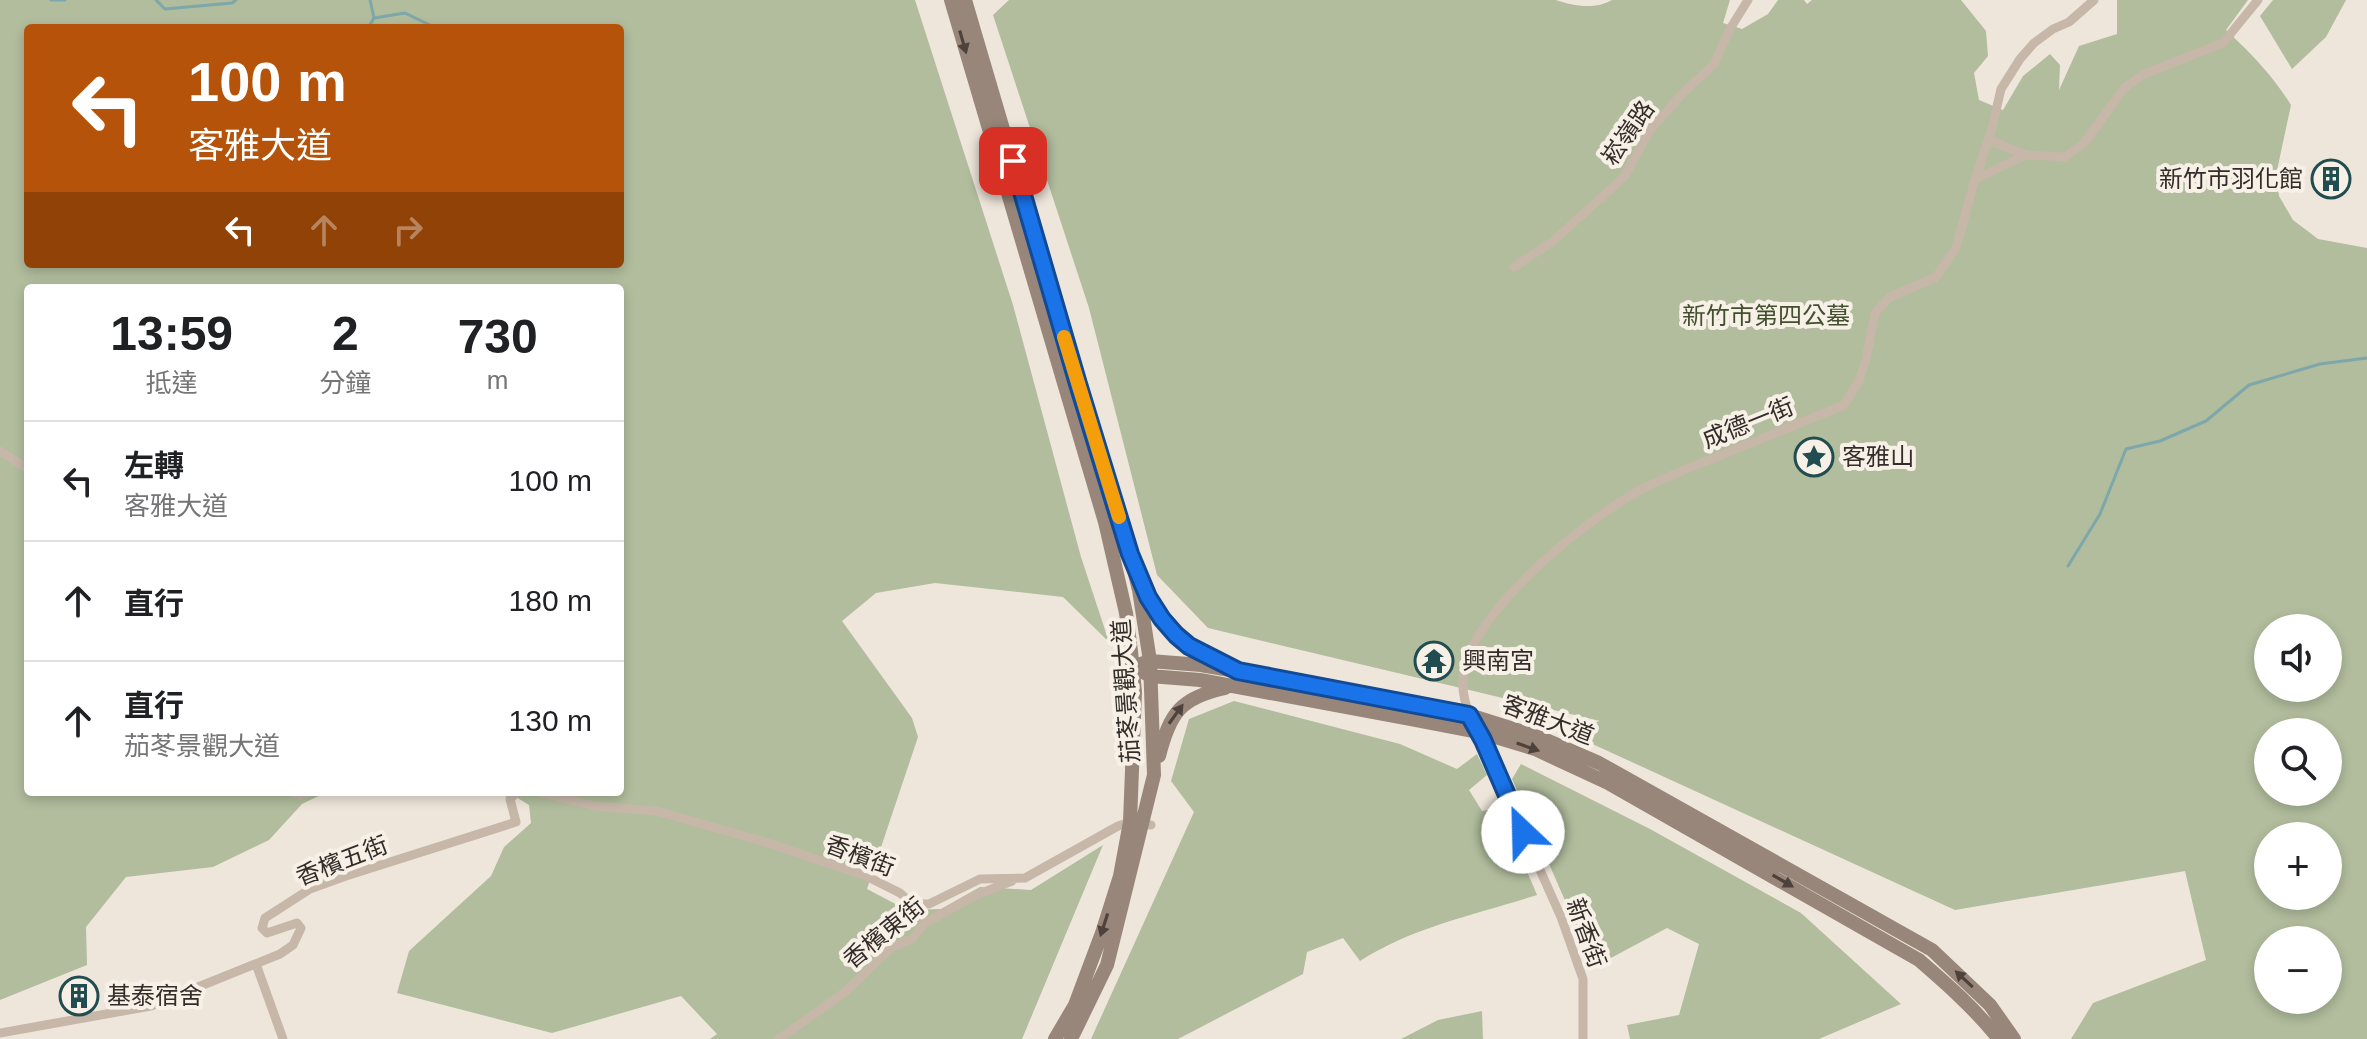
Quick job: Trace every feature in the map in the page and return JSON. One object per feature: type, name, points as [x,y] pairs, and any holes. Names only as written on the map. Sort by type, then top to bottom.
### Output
[{"type":"street","points":[[951,0],[982,82],[1071,386]]},
{"type":"street","points":[[965,0],[982,82]]},
{"type":"street","name":"崧嶺路","points":[[1514,267],[1552,242],[1624,177],[1650,130],[1714,64],[1748,0]]},
{"type":"street","name":"成德一街","points":[[1469,715],[1463,686],[1464,667],[1479,635],[1519,586],[1594,518],[1647,487],[1844,405],[1859,381],[1875,313],[1890,297],[1936,277],[1956,248],[2001,89],[2034,43],[2069,22],[2094,0]]},
{"type":"street","points":[[1989,140],[2026,155],[2065,157],[2085,142],[2124,88],[2144,74],[2223,43],[2258,0]]},
{"type":"street","points":[[1975,179],[2026,155]]},
{"type":"street","name":"茄苳景觀大道","points":[[1071,386],[1130,554],[1139,590],[1150,668],[1154,775],[1107,965],[1071,1039]]},
{"type":"street","name":"茄苳景觀大道","points":[[1055,1039],[1075,1005],[1141,823],[1135,692],[1126,613],[1071,386]]},
{"type":"street","points":[[0,451],[24,466]]},
{"type":"street","points":[[1130,554],[1148,597],[1176,635],[1189,646],[1238,671]]},
{"type":"street","name":"客雅大道","points":[[1132,668],[1238,671],[1469,715],[1539,737],[1599,763],[1932,950],[1990,1005],[2014,1039]]},
{"type":"street","name":"客雅大道","points":[[1150,668],[1479,732],[1535,749],[1608,783],[1919,960],[1958,993],[1999,1039]]},
{"type":"street","points":[[1154,775],[1165,730],[1172,716],[1184,703],[1200,694],[1233,686]]},
{"type":"street","name":"新香街","points":[[1469,715],[1561,917],[1583,979],[1583,1039]]},
{"type":"street","name":"香檳五街","points":[[256,964],[293,945],[301,928],[297,923],[267,933],[262,928],[265,918],[310,889],[516,822],[510,799],[513,796]]},
{"type":"street","name":"香檳街","points":[[555,796],[594,806],[657,811],[762,841],[866,876],[918,904],[929,904],[980,879],[1025,878],[1118,826],[1141,823]]},
{"type":"street","name":"香檳東街","points":[[779,1039],[845,992],[892,947],[912,939],[925,923],[974,896],[1025,878]]},
{"type":"street","points":[[0,1033],[151,1006],[256,964],[283,1039]]},
{"type":"green space","points":[[0,0],[915,0],[1013,305],[1081,557],[1109,642],[1063,597],[935,583],[876,593],[842,621],[912,718],[918,737],[867,889],[907,910],[941,909],[980,887],[1031,890],[1103,845],[1022,1039],[710,1039],[717,1034],[681,996],[552,1033],[397,993],[409,951],[491,876],[504,847],[531,823],[529,805],[514,796],[624,796],[624,284],[24,284],[24,796],[319,796],[302,804],[269,840],[213,867],[126,877],[86,927],[87,965],[0,1000]]},
{"type":"green space","name":"新竹市第四公墓","points":[[1009,0],[1556,0],[1584,6],[1612,0],[1730,0],[1723,23],[1742,29],[1768,14],[1778,0],[1804,0],[1807,4],[1812,0],[1961,0],[1986,31],[1988,56],[1974,73],[1979,100],[2003,110],[2023,76],[2050,54],[2060,65],[2059,90],[2079,46],[2117,34],[2117,0],[2248,0],[2226,30],[2261,65],[2291,105],[2276,175],[2279,196],[2293,220],[2318,239],[2367,248],[2367,1039],[2071,1039],[2093,1003],[2206,960],[2185,871],[1955,910],[1564,731],[1600,721],[1208,628],[1157,575],[1089,308],[993,15]]},
{"type":"green space","points":[[2273,0],[2346,0],[2326,37],[2292,69],[2260,16]]},
{"type":"green space","points":[[1234,701],[1400,744],[1457,769],[1477,754],[1487,775],[1469,790],[1482,811],[1500,808],[1537,895],[1423,930],[1360,961],[1343,938],[1307,952],[1303,974],[1178,1039],[1091,1039],[1194,812],[1171,781],[1189,719]]},
{"type":"green space","points":[[1521,764],[1650,829],[1801,913],[1901,1004],[1819,1039],[1630,1039],[1627,1025],[1679,1015],[1699,944],[1667,928],[1594,967],[1512,779]]},
{"type":"green space","points":[[1482,1011],[1483,1039],[1401,1039],[1438,1020]]},
{"type":"waterway","points":[[51,0],[65,0]]},
{"type":"waterway","points":[[156,0],[165,9],[232,3],[236,0]]},
{"type":"waterway","points":[[370,0],[374,18],[370,24]]},
{"type":"waterway","points":[[374,18],[405,13],[428,24]]},
{"type":"waterway","points":[[2068,566],[2100,514],[2126,449],[2160,441],[2206,421],[2249,385],[2320,364],[2367,358]]},
{"type":"slow traffic","points":[[1064,337],[1119,517]]},
{"type":"place","name":"新竹市羽化館","points":[[2331,179]]},
{"type":"place","name":"客雅山","points":[[1814,457]]},
{"type":"place","name":"興南宮","points":[[1434,661]]},
{"type":"place","name":"基泰宿舍","points":[[79,996]]},
{"type":"route","points":[[1013,161],[1130,554],[1148,597],[1162,619],[1189,646],[1238,671],[1469,715],[1523,832]]}]
